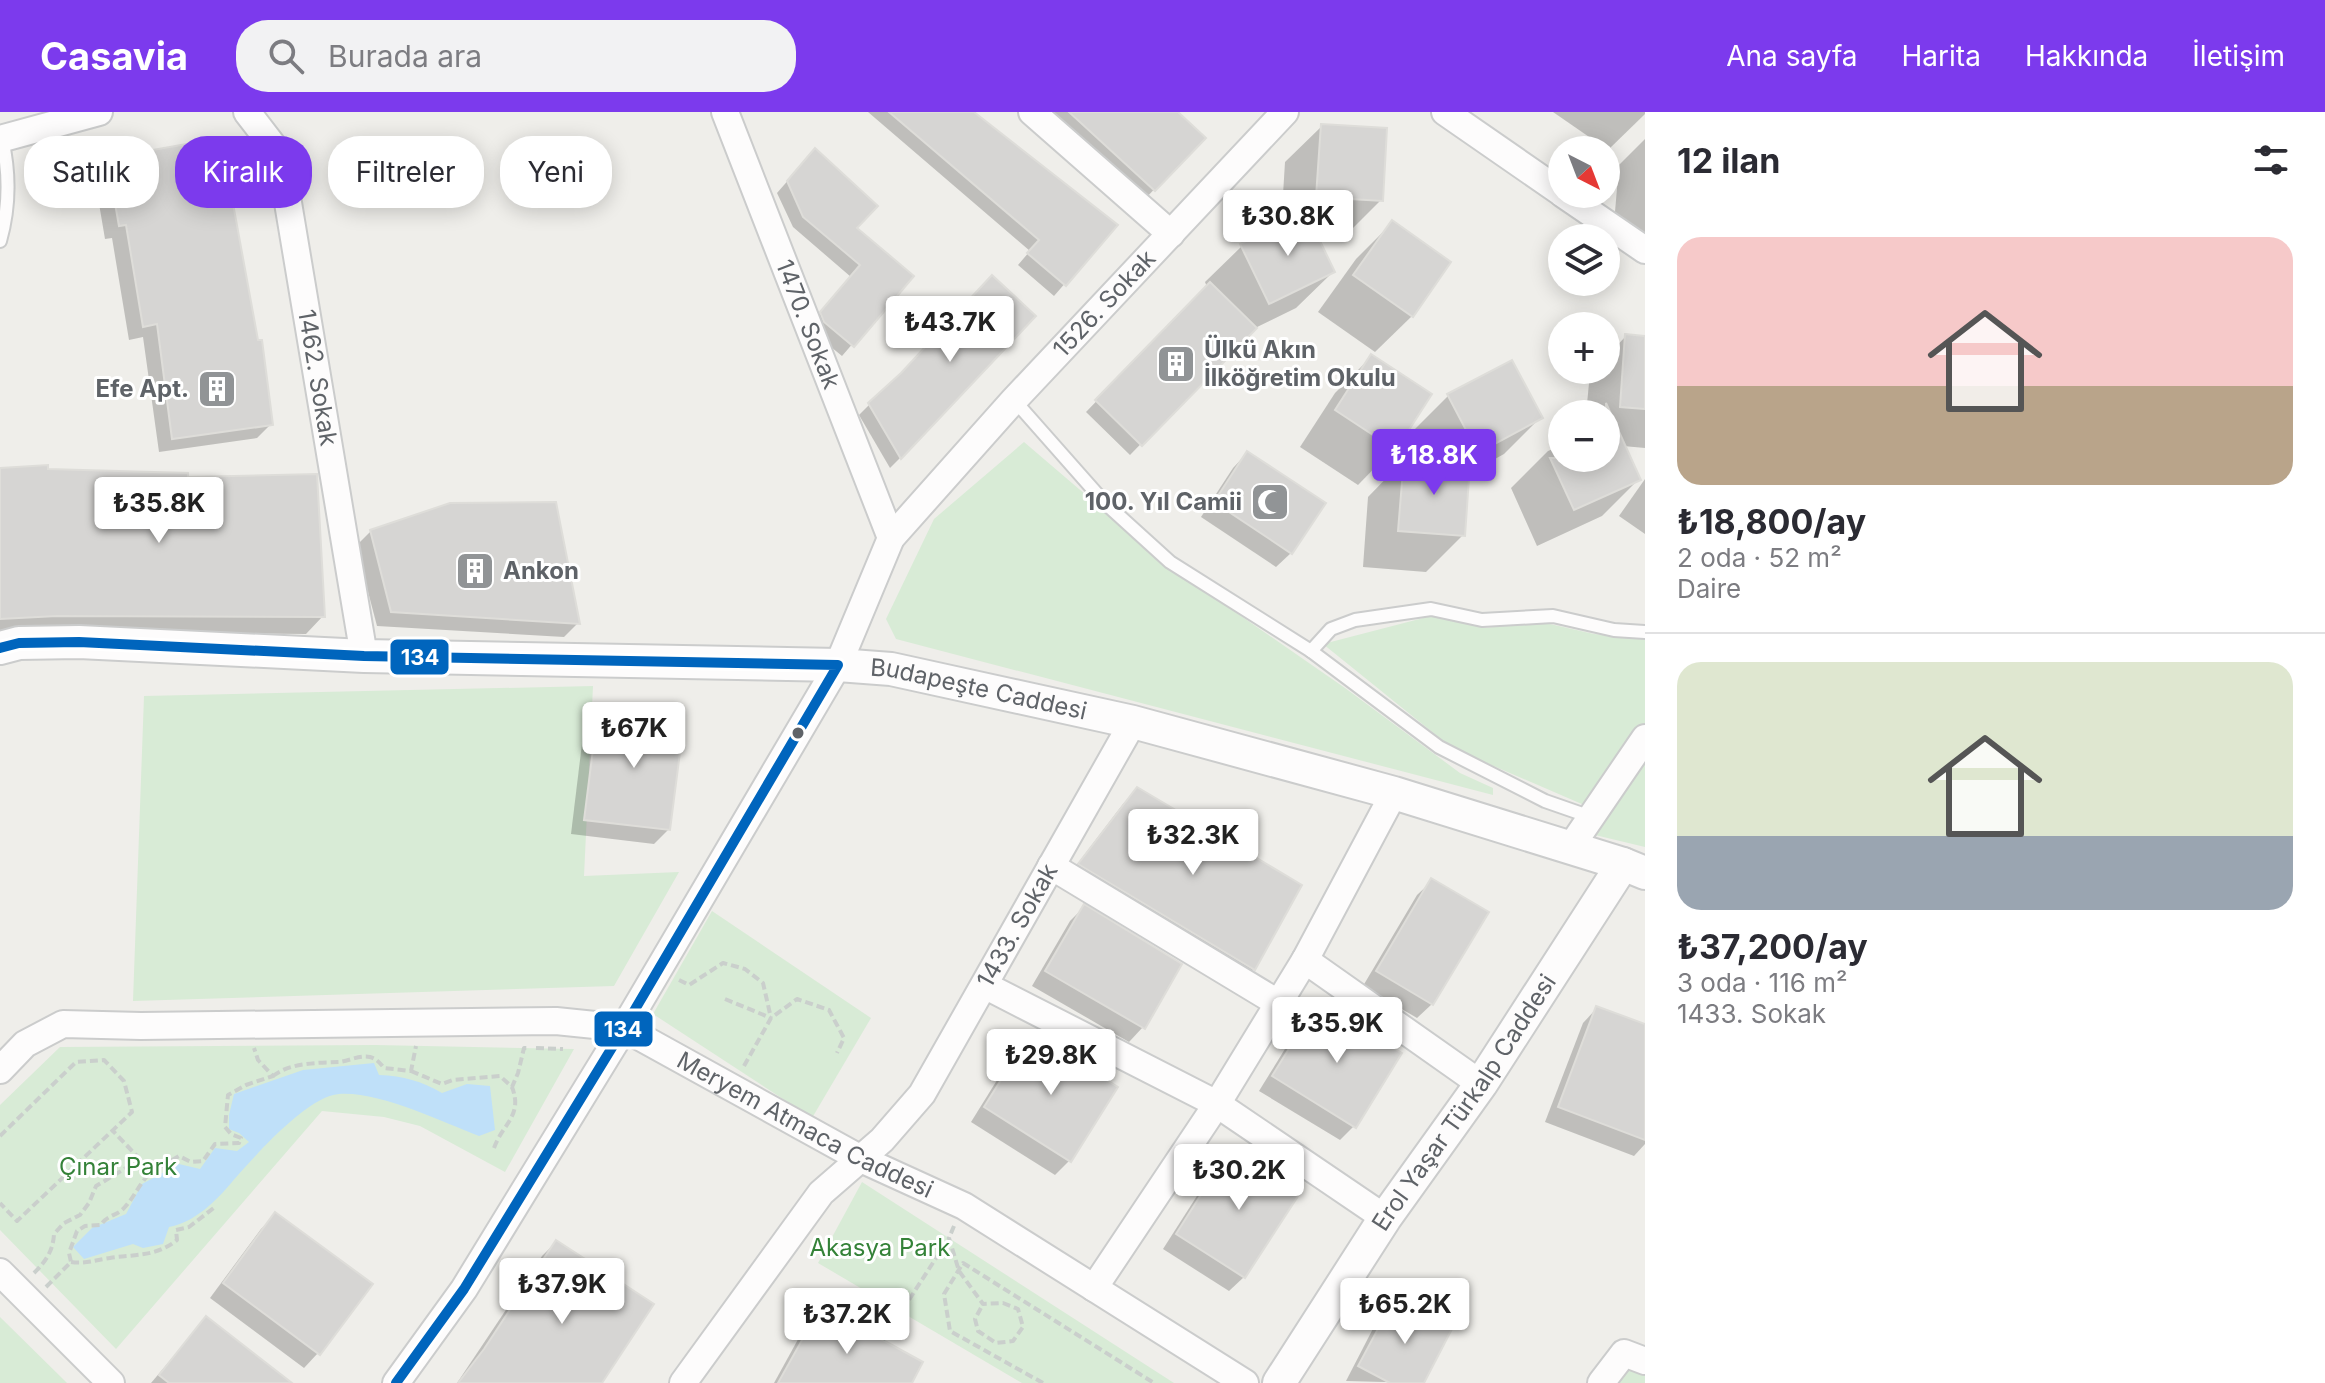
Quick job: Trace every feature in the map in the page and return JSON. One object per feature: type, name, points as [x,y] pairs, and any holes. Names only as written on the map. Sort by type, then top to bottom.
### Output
[{"type":"street","points":[[1,139],[99,112]]},
{"type":"street","name":"1462. Sokak","points":[[247,112],[280,155],[364,656]]},
{"type":"street","name":"1470. Sokak","points":[[725,112],[891,538]]},
{"type":"street","points":[[1032,112],[1171,234]]},
{"type":"street","name":"1526. Sokak","points":[[396,1383],[464,1289],[624,1028],[838,665],[891,538],[1014,400],[1285,112]]},
{"type":"street","points":[[1445,112],[1548,184]]},
{"type":"street","points":[[1584,208],[1645,250]]},
{"type":"street","name":"Budapeşte Caddesi","points":[[0,648],[19,643],[79,642],[364,656],[838,665],[891,669],[1133,722],[1394,793],[1634,869]]},
{"type":"street","name":"1433. Sokak","points":[[683,1383],[821,1193],[902,1119],[922,1094],[1133,722]]},
{"type":"street","points":[[1570,848],[1645,738]]},
{"type":"street","points":[[1094,1288],[1217,1104],[1305,960],[1394,793]]},
{"type":"street","points":[[1051,866],[1278,1003]]},
{"type":"street","name":"Erol Yaşar Türkalp Caddesi","points":[[1279,1383],[1385,1218],[1634,869]]},
{"type":"street","points":[[1305,960],[1481,1084]]},
{"type":"street","points":[[986,986],[1217,1104],[1385,1218]]},
{"type":"street","name":"Meryem Atmaca Caddesi","points":[[0,1070],[25,1044],[63,1024],[556,1021],[624,1028],[861,1159],[964,1206],[1245,1383]]},
{"type":"street","points":[[15,1287],[111,1383]]},
{"type":"street","points":[[1601,1383],[1634,1357]]},
{"type":"lane","points":[[0,241],[9,196],[9,169],[1,139]]},
{"type":"lane","points":[[1014,400],[1105,503],[1148,545],[1193,579],[1311,651],[1439,747],[1545,801],[1591,817]]},
{"type":"lane","points":[[1311,651],[1331,629],[1355,620],[1431,609],[1482,620],[1553,616],[1614,630],[1645,632]]},
{"type":"path","points":[[662,964],[689,985],[723,963],[745,969],[763,983],[771,1018]]},
{"type":"path","points":[[725,999],[771,1018]]},
{"type":"path","points":[[741,1072],[771,1018],[797,999],[829,1010],[844,1038],[837,1053]]},
{"type":"path","points":[[411,1071],[417,1023]]},
{"type":"path","points":[[254,1024],[254,1046],[258,1060],[273,1076]]},
{"type":"path","points":[[512,1087],[524,1048],[574,1049]]},
{"type":"path","points":[[71,1262],[69,1253],[77,1231],[85,1226],[101,1225],[104,1219],[122,1209],[150,1173],[179,1156],[191,1162],[203,1161],[215,1144],[239,1143],[241,1138],[225,1127],[228,1095],[280,1070],[368,1056],[378,1060],[384,1068],[411,1071],[442,1084],[500,1076],[512,1087],[516,1098],[515,1112],[494,1148]]},
{"type":"path","points":[[0,1136],[76,1062],[104,1060],[124,1081],[132,1112],[17,1221],[0,1203]]},
{"type":"path","points":[[112,1130],[150,1173]]},
{"type":"path","points":[[15,1287],[47,1261],[54,1234],[64,1223],[80,1215],[96,1186],[126,1168],[136,1155]]},
{"type":"path","points":[[883,1340],[949,1238],[964,1206]]},
{"type":"path","points":[[15,1287],[71,1262],[84,1264],[130,1255],[143,1256],[166,1249],[177,1240],[176,1230],[189,1227],[215,1207]]},
{"type":"path","points":[[949,1238],[959,1271],[983,1304]]},
{"type":"path","points":[[1043,1383],[950,1331],[944,1294],[963,1263],[1154,1383]]},
{"type":"path","points":[[1003,1303],[1018,1309],[1023,1327],[1013,1341],[996,1343],[978,1331],[975,1319],[983,1304],[1003,1303]]},
{"type":"green space","points":[[1024,442],[1169,566],[1345,688],[1460,773],[1493,788],[1493,795],[896,639],[886,619],[934,519]]},
{"type":"green space","points":[[1431,616],[1485,628],[1541,622],[1594,634],[1645,639],[1645,727],[1591,808],[1452,748],[1323,644]]},
{"type":"green space","points":[[593,686],[584,876],[679,872],[614,986],[133,1001],[144,696]]},
{"type":"green space","points":[[1645,759],[1645,847],[1595,835]]},
{"type":"green space","points":[[712,911],[871,1018],[812,1118],[653,1014]]},
{"type":"green space","name":"Çınar Park","points":[[375,1045],[574,1049],[505,1172],[420,1126],[384,1117],[322,1111],[116,1349],[0,1230],[0,1105],[60,1047]]},
{"type":"green space","name":"Akasya Park","points":[[862,1182],[1174,1383],[1022,1383],[818,1263]]},
{"type":"green space","points":[[0,1317],[67,1383],[0,1383]]},
{"type":"green space","points":[[1628,1363],[1645,1370],[1645,1383],[1612,1383]]},
{"type":"water","points":[[374,1063],[379,1075],[412,1080],[442,1093],[467,1084],[490,1086],[495,1130],[479,1136],[373,1097],[339,1094],[326,1097],[281,1130],[204,1210],[187,1221],[169,1227],[163,1244],[143,1248],[133,1244],[84,1259],[73,1247],[92,1228],[126,1214],[142,1184],[179,1164],[200,1169],[215,1148],[237,1151],[249,1142],[229,1129],[234,1094],[303,1070]]},
{"type":"building","points":[[889,112],[974,112],[1118,225],[1066,286],[1027,253],[1039,240]]},
{"type":"building","points":[[1069,112],[1178,112],[1206,138],[1155,191]]},
{"type":"building","points":[[1321,124],[1387,128],[1383,201],[1316,197]]},
{"type":"building","points":[[175,146],[175,208],[234,208],[258,340],[262,340],[273,425],[172,439],[157,324],[143,327],[126,225],[119,226],[116,208],[159,208],[159,149]]},
{"type":"building","points":[[815,148],[878,206],[857,228],[914,276],[854,347],[824,322],[820,312],[860,265],[803,217],[787,181]]},
{"type":"building","points":[[1306,212],[1335,272],[1269,304],[1240,244]]},
{"type":"building","points":[[1392,220],[1451,262],[1413,317],[1353,275]]},
{"type":"building","points":[[992,275],[1036,316],[901,459],[868,403],[901,373]]},
{"type":"building","name":"Ülkü Akın İlköğretim Okulu","points":[[1210,282],[1257,328],[1142,446],[1095,400]]},
{"type":"building","points":[[1625,334],[1645,336],[1645,409],[1620,407]]},
{"type":"building","points":[[1371,354],[1432,394],[1396,450],[1335,410]]},
{"type":"building","points":[[1512,360],[1543,418],[1478,453],[1447,394]]},
{"type":"building","points":[[1620,434],[1641,480],[1574,510],[1556,472],[1620,472]]},
{"type":"building","name":"100. Yıl Camii","points":[[1247,451],[1326,503],[1292,554],[1214,502]]},
{"type":"building","points":[[1404,458],[1470,463],[1465,536],[1398,531]]},
{"type":"building","points":[[48,465],[48,469],[188,473],[188,477],[317,474],[325,617],[57,616],[0,619],[0,468]]},
{"type":"building","name":"Ankon","points":[[556,502],[580,624],[391,612],[370,530],[450,503]]},
{"type":"building","points":[[598,710],[684,721],[670,830],[584,820]]},
{"type":"building","points":[[1137,787],[1302,885],[1255,970],[1078,864]]},
{"type":"building","points":[[1431,878],[1489,912],[1433,1005],[1376,971]]},
{"type":"building","points":[[1084,904],[1182,964],[1145,1029],[1045,971]]},
{"type":"building","points":[[1318,1002],[1402,1053],[1356,1128],[1272,1076]]},
{"type":"building","points":[[1596,1006],[1645,1024],[1645,1140],[1558,1107]]},
{"type":"building","points":[[1031,1032],[1118,1087],[1071,1162],[984,1107]]},
{"type":"building","points":[[1232,1146],[1302,1190],[1245,1278],[1176,1234]]},
{"type":"building","points":[[275,1212],[373,1284],[320,1355],[223,1283]]},
{"type":"building","points":[[556,1240],[654,1304],[602,1383],[458,1383],[484,1349]]},
{"type":"building","points":[[1394,1299],[1452,1329],[1424,1383],[1390,1383],[1358,1366]]},
{"type":"building","points":[[821,1306],[923,1362],[912,1383],[778,1383]]},
{"type":"building","points":[[206,1316],[292,1383],[169,1383],[159,1375]]},
{"type":"transit line","name":"134","points":[[0,648],[19,643],[79,642],[364,656],[838,665],[624,1028],[464,1289],[396,1383]]},
{"type":"place","name":"Ülkü Akın İlköğretim Okulu","points":[[1176,364]]},
{"type":"place","name":"Efe Apt.","points":[[217,389]]},
{"type":"place","name":"100. Yıl Camii","points":[[1270,502]]},
{"type":"place","name":"Ankon","points":[[475,571]]}]
